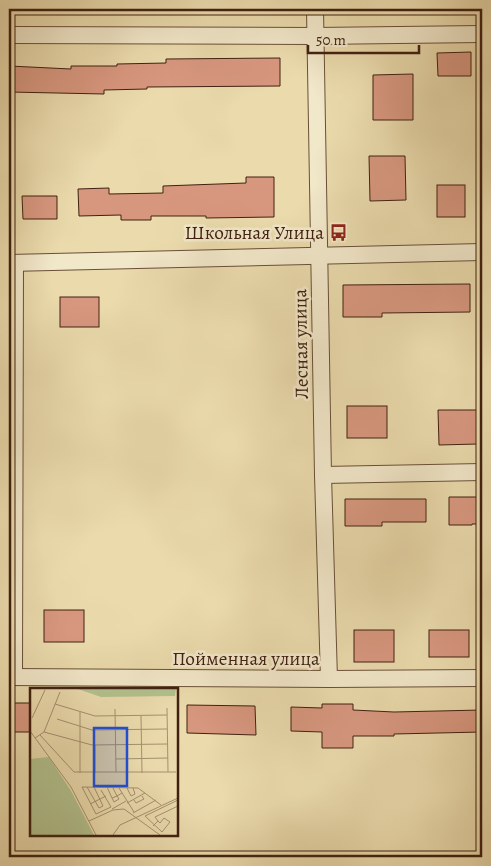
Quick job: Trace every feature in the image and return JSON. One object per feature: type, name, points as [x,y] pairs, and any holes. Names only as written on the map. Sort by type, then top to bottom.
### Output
[{"type":"street","name":"Лесная улица","points":[[315,9],[323,475],[329,679]]},
{"type":"street","points":[[9,36],[482,34]]},
{"type":"street","points":[[11,677],[12,263],[482,252]]},
{"type":"street","points":[[323,475],[482,472]]},
{"type":"street","name":"Пойменная улица","points":[[11,677],[482,678]]},
{"type":"building","points":[[471,52],[471,76],[438,76],[437,53]]},
{"type":"building","points":[[280,58],[280,86],[147,87],[147,89],[104,90],[104,94],[9,92],[9,66],[71,69],[71,66],[166,63],[166,59]]},
{"type":"building","points":[[413,74],[413,120],[373,120],[373,75]]},
{"type":"building","points":[[369,156],[405,156],[406,200],[370,201]]},
{"type":"building","points":[[246,177],[274,177],[274,217],[206,218],[206,216],[151,216],[151,220],[121,220],[121,215],[79,216],[78,189],[109,188],[109,194],[163,193],[163,186],[246,183]]},
{"type":"building","points":[[437,185],[465,185],[465,217],[437,217]]},
{"type":"building","points":[[22,196],[57,196],[57,219],[23,219]]},
{"type":"building","points":[[470,284],[470,312],[382,313],[382,317],[343,317],[343,285]]},
{"type":"building","points":[[60,297],[99,297],[99,327],[60,327]]},
{"type":"building","points":[[347,406],[387,406],[387,438],[347,438]]},
{"type":"building","points":[[438,410],[477,410],[478,444],[439,445]]},
{"type":"building","points":[[449,497],[482,497],[482,524],[449,525]]},
{"type":"building","points":[[345,499],[426,499],[426,522],[382,522],[382,526],[345,526]]},
{"type":"building","points":[[44,610],[84,610],[84,642],[44,642]]},
{"type":"building","points":[[354,630],[394,630],[394,662],[354,662]]},
{"type":"building","points":[[429,630],[469,630],[469,657],[429,657]]},
{"type":"building","points":[[12,703],[30,703],[30,732],[12,732]]},
{"type":"building","points":[[322,704],[353,704],[353,710],[394,712],[482,710],[482,732],[353,736],[353,748],[322,748],[322,732],[291,731],[291,707],[322,708]]},
{"type":"building","points":[[187,705],[255,706],[256,735],[187,733]]},
{"type":"place","name":"Школьная Улица","points":[[338,233]]}]
